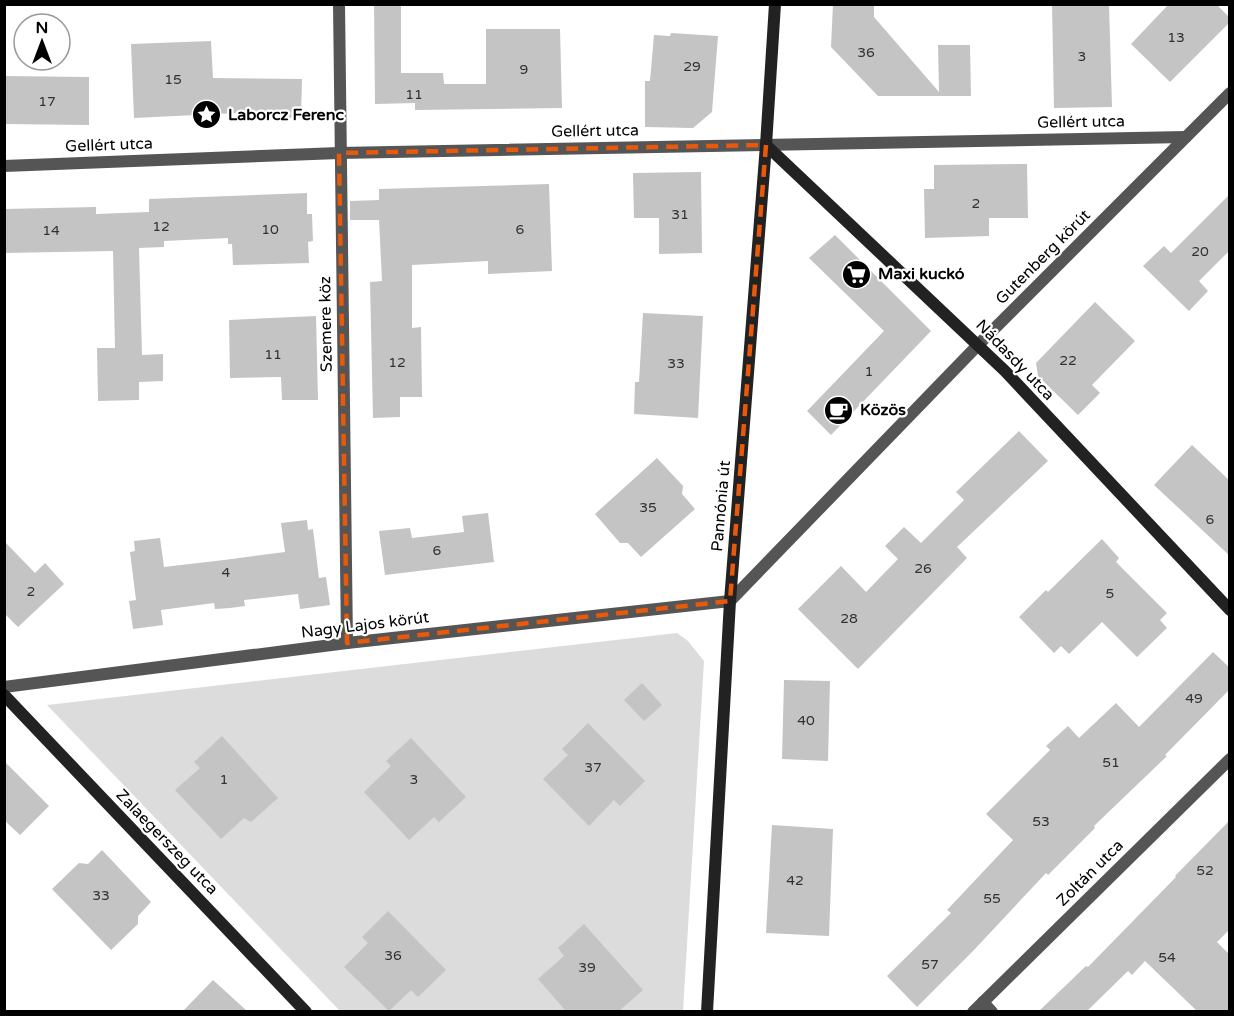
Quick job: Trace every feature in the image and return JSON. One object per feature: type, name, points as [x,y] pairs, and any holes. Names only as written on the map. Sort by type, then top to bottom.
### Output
[{"type":"street","name":"Szemere köz","points":[[339,4],[339,153],[347,643]]},
{"type":"street","name":"Pannónia út","points":[[707,1011],[730,601],[775,4]]},
{"type":"street","name":"Gutenberg körút","points":[[730,601],[978,345],[1230,93]]},
{"type":"street","name":"Gellért utca","points":[[4,166],[339,153],[1186,137]]},
{"type":"street","name":"Nádasdy utca","points":[[766,145],[1005,371],[1230,610]]},
{"type":"street","name":"Nagy Lajos körút","points":[[4,687],[347,643],[730,601]]},
{"type":"street","name":"Zalaegerszeg utca","points":[[4,695],[306,1011]]},
{"type":"street","name":"Zoltán utca","points":[[973,1011],[1230,759]]},
{"type":"street","points":[[983,1002],[992,1011]]},
{"type":"highlighted area","points":[[766,145],[730,601],[347,643],[339,153]]},
{"type":"shaded area","points":[[677,633],[688,641],[704,661],[683,1011],[340,1011],[47,705]]},
{"type":"building","points":[[374,4],[401,4],[401,73],[443,73],[444,84],[486,84],[486,29],[560,29],[562,108],[415,110],[415,103],[375,104]]},
{"type":"building","points":[[833,4],[874,4],[874,17],[939,92],[938,45],[970,45],[971,96],[878,96],[831,47]]},
{"type":"building","points":[[1052,4],[1109,4],[1112,107],[1054,108]]},
{"type":"building","points":[[1169,4],[1216,4],[1230,18],[1230,22],[1170,82],[1131,44]]},
{"type":"building","points":[[671,33],[718,36],[712,112],[693,128],[645,127],[645,81],[650,81],[654,35],[670,36]]},
{"type":"building","points":[[211,41],[213,78],[302,79],[301,118],[237,117],[237,113],[134,118],[131,44]]},
{"type":"building","points":[[4,76],[89,77],[89,125],[4,124]]},
{"type":"building","points":[[1027,164],[1028,218],[989,218],[989,236],[925,238],[924,189],[934,189],[934,165]]},
{"type":"building","points":[[701,172],[702,253],[659,254],[659,218],[634,218],[633,173]]},
{"type":"building","points":[[549,184],[552,271],[488,274],[488,261],[412,265],[412,328],[421,327],[422,397],[400,397],[400,417],[373,418],[370,282],[382,281],[379,220],[350,220],[350,201],[379,200],[379,189]]},
{"type":"building","points":[[307,193],[307,214],[312,214],[313,241],[308,242],[309,263],[233,265],[232,244],[228,244],[228,238],[164,241],[164,247],[139,248],[142,355],[163,354],[163,381],[139,382],[139,400],[98,401],[97,348],[115,348],[113,251],[4,253],[4,209],[96,207],[96,214],[149,212],[149,199]]},
{"type":"building","points":[[1230,194],[1230,250],[1199,281],[1208,291],[1189,311],[1143,266],[1164,246],[1171,253]]},
{"type":"building","points":[[835,235],[931,331],[831,435],[807,411],[884,331],[809,258]]},
{"type":"building","points":[[1095,302],[1135,341],[1092,385],[1100,393],[1078,415],[1038,376],[1036,363]]},
{"type":"building","points":[[643,313],[703,316],[698,418],[634,414],[635,382],[639,382]]},
{"type":"building","points":[[316,316],[318,400],[282,400],[281,377],[230,378],[229,320]]},
{"type":"building","points":[[1019,431],[1048,461],[957,547],[967,558],[858,669],[798,609],[841,566],[866,592],[898,559],[885,546],[904,527],[921,543],[964,500],[956,492]]},
{"type":"building","points":[[1192,445],[1230,481],[1230,556],[1154,485]]},
{"type":"building","points":[[657,458],[683,486],[682,494],[695,509],[641,557],[628,543],[620,543],[595,514]]},
{"type":"building","points":[[488,513],[494,562],[385,575],[379,531],[410,528],[412,538],[464,532],[462,516]]},
{"type":"building","points":[[307,520],[308,530],[313,529],[319,578],[326,577],[330,605],[300,609],[298,594],[244,600],[245,606],[230,608],[215,609],[214,603],[161,610],[163,625],[133,629],[129,601],[136,600],[130,552],[135,551],[134,541],[160,538],[164,567],[224,560],[285,552],[281,523]]},
{"type":"building","points":[[1102,539],[1119,558],[1116,562],[1167,613],[1160,620],[1167,628],[1137,657],[1102,622],[1069,654],[1061,646],[1054,653],[1019,617]]},
{"type":"building","points":[[4,541],[35,573],[45,563],[64,584],[18,627],[4,613]]},
{"type":"building","points":[[1213,652],[1230,668],[1230,689],[1165,755],[1167,756],[1094,826],[1095,828],[1048,875],[1046,873],[917,1007],[887,976],[951,913],[947,910],[1013,840],[986,814],[1050,750],[1046,746],[1068,726],[1079,738],[1116,703],[1139,727]]},
{"type":"building","points":[[784,680],[830,681],[828,761],[782,759]]},
{"type":"building","points":[[642,683],[662,705],[644,721],[624,700]]},
{"type":"building","points":[[588,723],[645,781],[620,806],[614,800],[589,826],[543,779],[568,755],[562,749]]},
{"type":"building","points":[[222,736],[278,798],[251,822],[244,818],[221,839],[175,790],[200,768],[194,762]]},
{"type":"building","points":[[411,738],[466,797],[439,822],[434,817],[409,840],[364,792],[391,766],[386,761]]},
{"type":"building","points":[[4,761],[49,806],[20,835],[4,820]]},
{"type":"building","points":[[1230,820],[1230,929],[1217,942],[1230,955],[1230,1011],[1197,1011],[1145,961],[1132,975],[1128,971],[1087,1011],[1039,1011],[1086,966],[1088,967]]},
{"type":"building","points":[[772,825],[833,829],[829,936],[766,933]]},
{"type":"building","points":[[102,850],[151,902],[138,916],[138,924],[111,950],[52,889],[79,863],[88,864]]},
{"type":"building","points":[[388,911],[446,970],[418,997],[411,990],[389,1011],[344,967],[368,943],[362,937]]},
{"type":"building","points":[[584,924],[643,990],[619,1011],[566,1011],[538,979],[564,956],[558,948]]},
{"type":"building","points":[[213,980],[247,1011],[183,1011]]},
{"type":"place","name":"Laborcz Ferenc","points":[[207,115]]},
{"type":"place","name":"Maxi kuckó","points":[[857,274]]},
{"type":"place","name":"Közös","points":[[839,410]]}]
